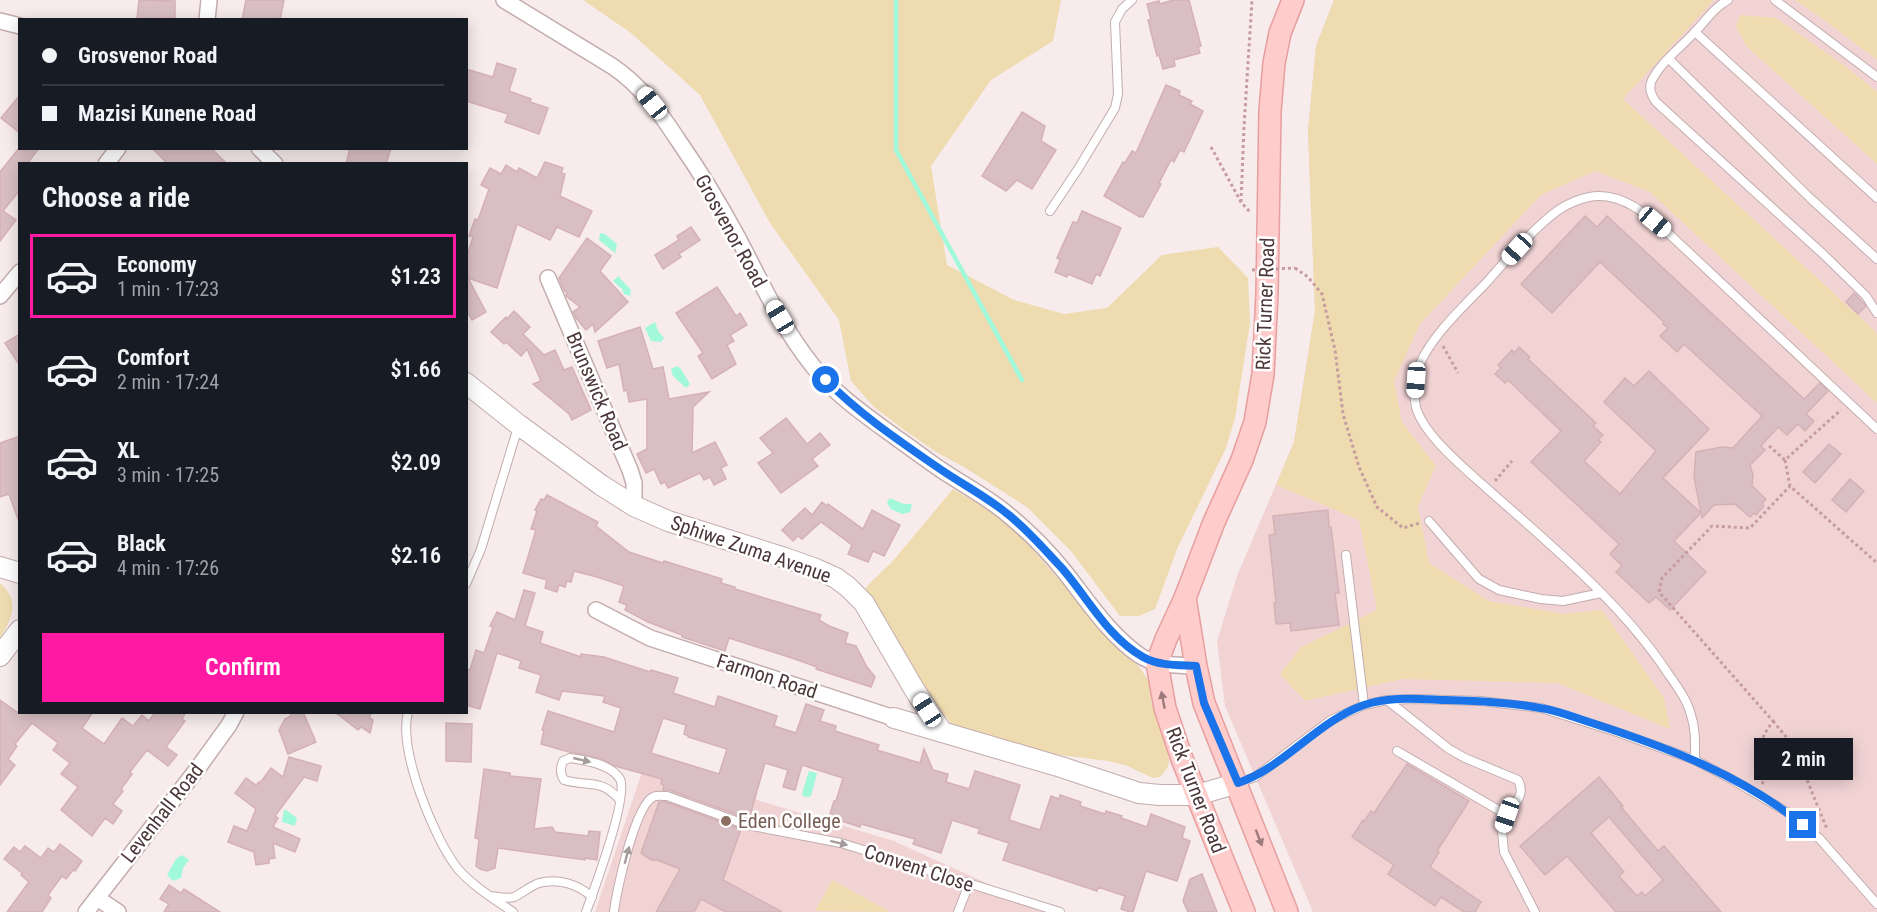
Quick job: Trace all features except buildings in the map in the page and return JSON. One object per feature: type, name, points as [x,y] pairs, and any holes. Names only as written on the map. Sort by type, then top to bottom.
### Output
[{"type":"main road","name":"Rick Turner Road","points":[[1244,912],[1182,759],[1165,708],[1157,663],[1242,460],[1255,422],[1263,374],[1267,294],[1270,111],[1274,63],[1280,33],[1293,0]]},
{"type":"main road","name":"Rick Turner Road","points":[[1185,598],[1204,703],[1238,783],[1287,912]]},
{"type":"street","points":[[207,18],[209,0]]},
{"type":"street","name":"Grosvenor Road","points":[[504,0],[612,66],[641,89],[663,117],[698,170],[790,333],[812,366],[839,394],[941,470],[1005,512],[1061,568],[1110,629],[1142,657],[1157,663],[1196,666]]},
{"type":"street","points":[[0,21],[18,26]]},
{"type":"street","points":[[261,150],[272,162]]},
{"type":"street","points":[[0,296],[18,274]]},
{"type":"street","name":"Brunswick Road","points":[[548,278],[630,470],[635,495],[634,506]]},
{"type":"street","name":"Sphiwe Zuma Avenue","points":[[468,385],[601,485],[634,506],[668,521],[816,568],[836,578],[864,603],[942,732]]},
{"type":"street","points":[[0,567],[18,572]]},
{"type":"street","name":"Farmon Road","points":[[596,610],[650,638],[942,732]]},
{"type":"street","points":[[0,657],[18,633]]},
{"type":"street","points":[[894,718],[904,708],[914,689]]},
{"type":"street","name":"Levenhall Road","points":[[86,912],[198,768],[235,714]]},
{"type":"street","points":[[942,732],[1139,793],[1197,795],[1238,783]]},
{"type":"street","points":[[96,898],[118,912]]},
{"type":"lane","points":[[1050,211],[1115,108],[1118,94],[1115,22],[1122,9],[1132,0]]},
{"type":"lane","points":[[1728,0],[1712,11],[1669,59],[1653,79],[1650,87],[1651,95],[1824,255],[1866,296],[1877,313]]},
{"type":"lane","points":[[1775,0],[1877,77]]},
{"type":"lane","points":[[1695,32],[1877,198]]},
{"type":"lane","points":[[1669,59],[1810,198],[1877,259]]},
{"type":"lane","points":[[1695,760],[1695,733],[1691,714],[1683,695],[1657,657],[1601,593],[1439,443],[1420,417],[1416,406],[1416,380],[1419,367],[1431,345],[1517,249],[1557,211],[1582,199],[1599,196],[1626,202],[1644,212],[1877,429]]},
{"type":"lane","points":[[468,579],[481,549],[519,425]]},
{"type":"lane","points":[[1429,521],[1479,579],[1499,590],[1563,601],[1601,593]]},
{"type":"lane","points":[[1346,555],[1364,705]]},
{"type":"lane","points":[[1387,700],[1457,753],[1518,780],[1522,791],[1507,815],[1502,831],[1504,852],[1535,912]]},
{"type":"lane","points":[[1238,783],[1255,777],[1331,720],[1364,705],[1387,700],[1481,701],[1541,708],[1614,730],[1695,760],[1756,793],[1787,812],[1819,838],[1877,904]]},
{"type":"lane","points":[[408,714],[405,730],[412,770],[435,828],[458,868],[475,885],[513,912]]},
{"type":"lane","points":[[1398,751],[1507,815]]},
{"type":"lane","points":[[586,912],[619,811],[622,790],[620,780],[600,765],[570,758],[563,761],[560,768],[564,780],[600,784],[620,799]]},
{"type":"lane","name":"Convent Close","points":[[614,912],[615,899],[632,835],[645,804],[653,797],[667,796],[747,825],[841,843],[1060,912]]},
{"type":"lane","points":[[489,895],[513,897],[539,883],[553,881],[574,885],[592,897]]},
{"type":"lane","points":[[958,912],[969,884]]},
{"type":"path","points":[[1211,147],[1241,202],[1252,0]]},
{"type":"path","points":[[1252,270],[1295,268],[1308,277],[1322,294],[1335,350],[1343,414],[1359,467],[1377,507],[1403,528],[1429,521]]},
{"type":"path","points":[[1438,337],[1458,373]]},
{"type":"path","points":[[1785,460],[1849,403]]},
{"type":"path","points":[[1769,446],[1785,460],[1790,486],[1877,563]]},
{"type":"path","points":[[1488,489],[1512,461]]},
{"type":"path","points":[[1790,486],[1750,528],[1712,526],[1662,578],[1659,592],[1807,762],[1809,768],[1805,775]]},
{"type":"path","points":[[1773,721],[1758,749],[1762,758],[1781,776],[1805,775]]},
{"type":"path","points":[[1756,793],[1772,768]]},
{"type":"path","points":[[1805,775],[1827,829]]},
{"type":"shaded area","points":[[583,0],[1061,0],[1053,41],[991,80],[931,166],[947,265],[1014,300],[1064,314],[1107,308],[1162,255],[1218,247],[1248,278],[1250,323],[1235,418],[1226,448],[1177,549],[1155,609],[1139,616],[1120,616],[1071,551],[1027,507],[936,452],[874,407],[851,381],[839,320],[770,223],[700,95],[631,33]]},
{"type":"shaded area","points":[[1334,0],[1877,0],[1877,912],[1313,912],[1225,706],[1217,641],[1237,576],[1294,442],[1315,311],[1308,131],[1316,46]]},
{"type":"shaded area","points":[[1334,0],[1714,0],[1623,99],[1877,333],[1877,403],[1650,192],[1595,171],[1541,195],[1420,324],[1394,381],[1402,422],[1436,466],[1418,506],[1429,563],[1489,601],[1564,614],[1602,610],[1664,698],[1670,729],[1557,683],[1403,679],[1305,701],[1280,674],[1301,647],[1377,610],[1359,520],[1276,485],[1294,442],[1315,311],[1308,131],[1316,46]]},
{"type":"shaded area","points":[[1795,0],[1877,0],[1877,60],[1820,17]]},
{"type":"shaded area","points":[[1740,15],[1776,18],[1844,65],[1877,92],[1877,164],[1746,46],[1736,27]]},
{"type":"shaded area","points":[[600,233],[605,234],[617,244],[615,253],[599,240]]},
{"type":"shaded area","points":[[618,276],[631,290],[630,296],[624,294],[613,281]]},
{"type":"shaded area","points":[[655,322],[664,338],[661,342],[651,341],[645,328]]},
{"type":"shaded area","points":[[677,366],[690,384],[686,388],[673,376],[671,369]]},
{"type":"shaded area","points":[[953,489],[992,512],[1019,534],[1140,668],[1150,683],[1151,700],[1169,760],[1168,767],[1160,777],[1153,778],[1125,765],[1108,761],[1044,753],[954,727],[917,680],[864,591],[892,562]]},
{"type":"shaded area","points":[[890,498],[904,504],[912,504],[910,512],[902,514],[891,509],[887,503]]},
{"type":"shaded area","points":[[0,583],[10,596],[12,609],[0,638]]},
{"type":"shaded area","name":"Eden College","points":[[645,763],[757,800],[894,841],[1050,912],[595,912]]},
{"type":"shaded area","points":[[809,771],[817,773],[811,796],[808,797],[803,796],[802,793]]},
{"type":"shaded area","points":[[284,810],[297,818],[295,826],[282,822]]},
{"type":"shaded area","points":[[182,855],[189,860],[183,868],[181,878],[173,881],[167,875],[176,859]]},
{"type":"shaded area","points":[[832,880],[889,911],[889,912],[815,911]]},
{"type":"waterway","points":[[896,0],[896,150],[1022,380]]},
{"type":"place","name":"Eden College","points":[[726,821]]},
{"type":"route","points":[[826,380],[839,394],[881,427],[1005,512],[1061,568],[1110,629],[1125,644],[1142,657],[1157,663],[1196,666],[1204,703],[1238,783],[1255,777],[1331,720],[1364,705],[1387,700],[1414,699],[1481,701],[1541,708],[1614,730],[1695,760],[1787,812],[1803,825]]}]
